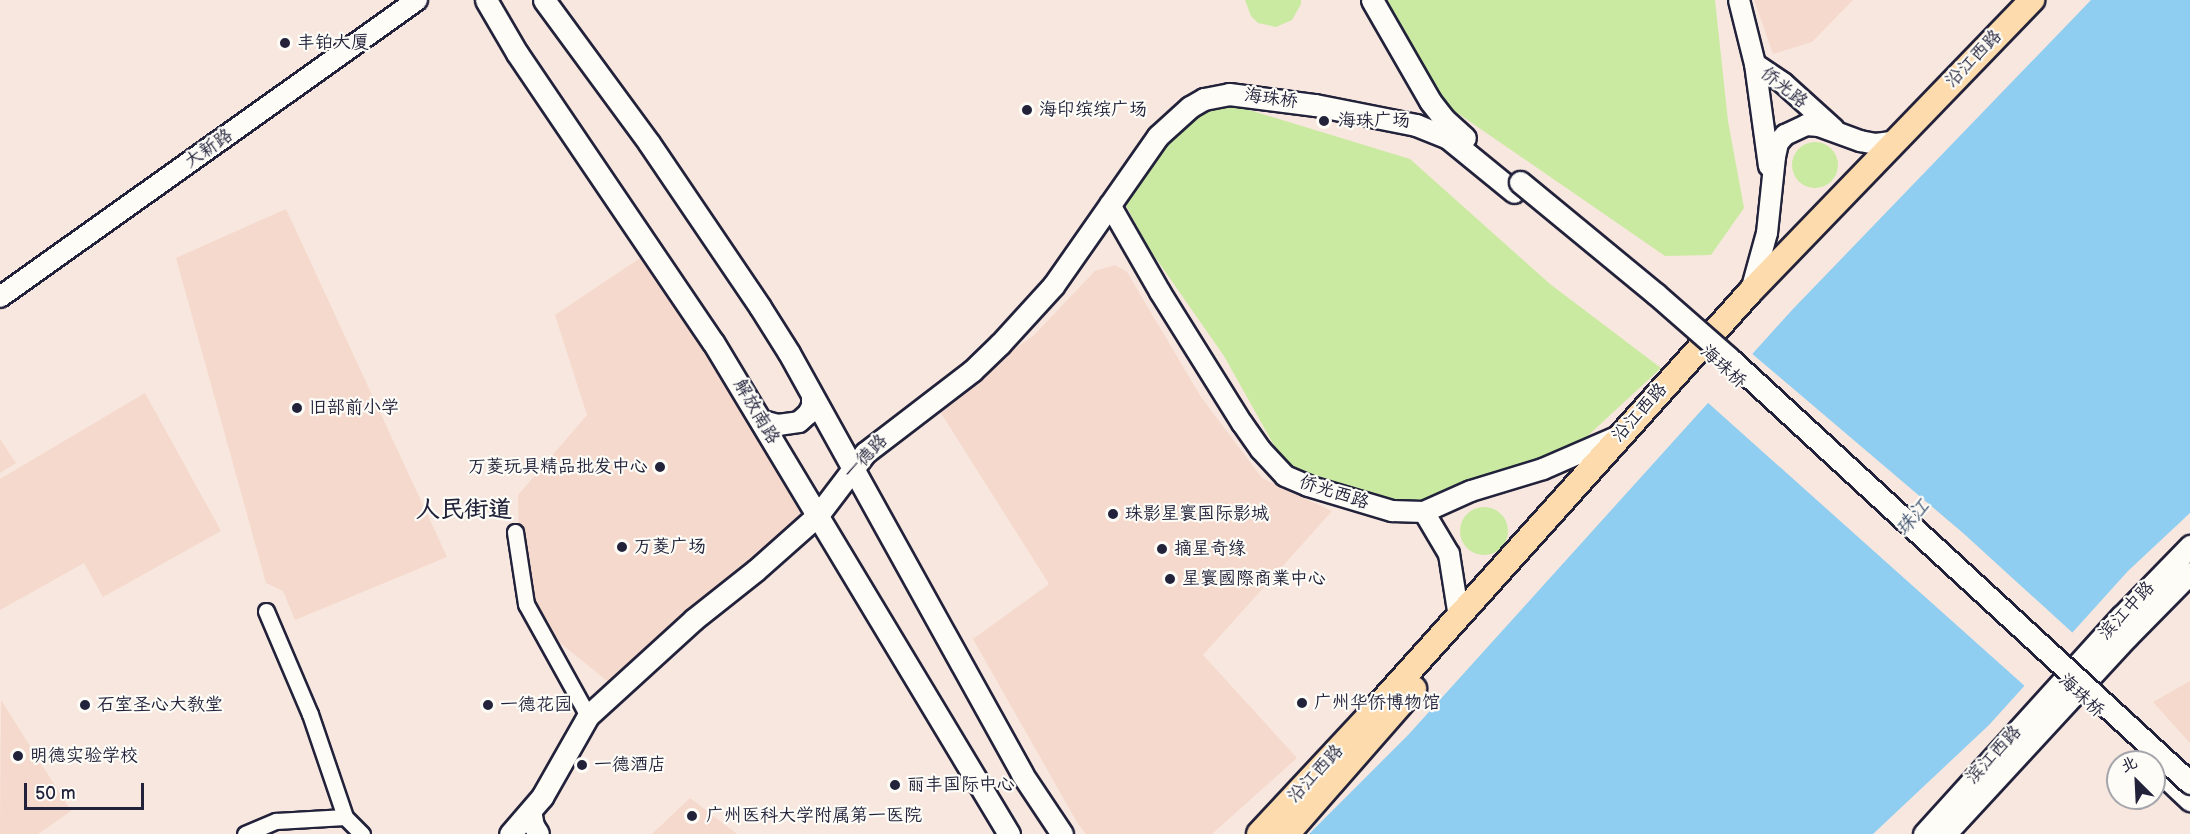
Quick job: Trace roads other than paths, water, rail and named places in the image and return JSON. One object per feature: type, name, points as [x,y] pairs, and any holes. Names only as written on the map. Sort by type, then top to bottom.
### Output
[{"type":"main road","name":"解放南路","points":[[486,0],[517,53],[665,269],[760,420],[1009,834]]},
{"type":"main road","points":[[544,0],[649,143],[766,316],[1022,774],[1062,834]]},
{"type":"main road","name":"海珠桥","points":[[1372,0],[1443,119],[1517,187],[1722,365],[2137,750]]},
{"type":"main road","name":"沿江西路","points":[[1259,834],[1459,617],[1751,291],[2032,0]]},
{"type":"main road","name":"沿江西路","points":[[1287,834],[1673,395],[2048,0]]},
{"type":"main road","name":"海珠桥","points":[[1229,94],[1315,105],[1416,124],[1448,138],[1517,187],[1656,294],[1729,358],[2190,783]]},
{"type":"main road","name":"一德路","points":[[510,834],[531,811],[588,716],[693,620],[756,570],[818,515],[852,468],[896,427],[972,371],[1000,344],[1053,286],[1171,122],[1204,99],[1229,94]]},
{"type":"main road","name":"滨江中路","points":[[2073,682],[2190,546]]},
{"type":"main road","name":"滨江中路","points":[[2073,682],[2190,573]]},
{"type":"main road","name":"滨江西路","points":[[1923,834],[2073,682]]},
{"type":"main road","name":"滨江西路","points":[[1945,834],[2073,682]]},
{"type":"main road","points":[[2166,777],[2190,800]]},
{"type":"street","name":"大新路","points":[[0,297],[417,0]]},
{"type":"street","name":"侨光路","points":[[1739,0],[1755,64],[1783,83],[1836,131]]},
{"type":"street","points":[[1755,64],[1772,180]]},
{"type":"street","points":[[1751,291],[1767,233],[1778,143],[1785,135],[1806,125],[1836,131],[1860,141],[1876,144],[1897,141]]},
{"type":"street","name":"侨光西路","points":[[1110,205],[1160,292],[1237,414],[1261,450],[1285,476],[1308,486],[1392,512],[1424,512],[1471,491],[1544,469],[1619,436]]},
{"type":"street","points":[[760,420],[778,425],[799,422],[808,414],[812,406],[812,395]]},
{"type":"street","points":[[1424,512],[1449,554],[1459,617]]},
{"type":"street","points":[[515,532],[526,604],[588,716]]},
{"type":"street","points":[[266,611],[310,714],[345,817],[362,834]]},
{"type":"street","points":[[531,811],[539,834]]},
{"type":"street","points":[[245,834],[276,820],[345,817]]},
{"type":"water","name":"珠江","points":[[2091,0],[2190,0],[2190,513],[2128,571],[1989,725],[1873,834],[1309,834],[1409,734],[1792,310]]},
{"type":"place","name":"丰铂大厦","points":[[285,43]]},
{"type":"place","name":"海印缤缤广场","points":[[1027,110]]},
{"type":"place","name":"海珠广场","points":[[1324,121]]},
{"type":"place","name":"旧部前小学","points":[[297,408]]},
{"type":"place","name":"万菱玩具精品批发中心","points":[[660,467]]},
{"type":"place","name":"珠影星寰国际影城","points":[[1113,514]]},
{"type":"place","name":"万菱广场","points":[[622,547]]},
{"type":"place","name":"摘星奇缘","points":[[1162,549]]},
{"type":"place","name":"星寰國際商業中心","points":[[1170,579]]},
{"type":"place","name":"广州华侨博物馆","points":[[1302,703]]},
{"type":"place","name":"石室圣心大教堂","points":[[85,705]]},
{"type":"place","name":"一德花园","points":[[488,705]]},
{"type":"place","name":"明德实验学校","points":[[18,756]]},
{"type":"place","name":"一德酒店","points":[[582,765]]},
{"type":"place","name":"丽丰国际中心","points":[[895,785]]},
{"type":"place","name":"广州医科大学附属第一医院","points":[[692,816]]},
{"type":"district","name":"人民街道","points":[[464,510]]}]
